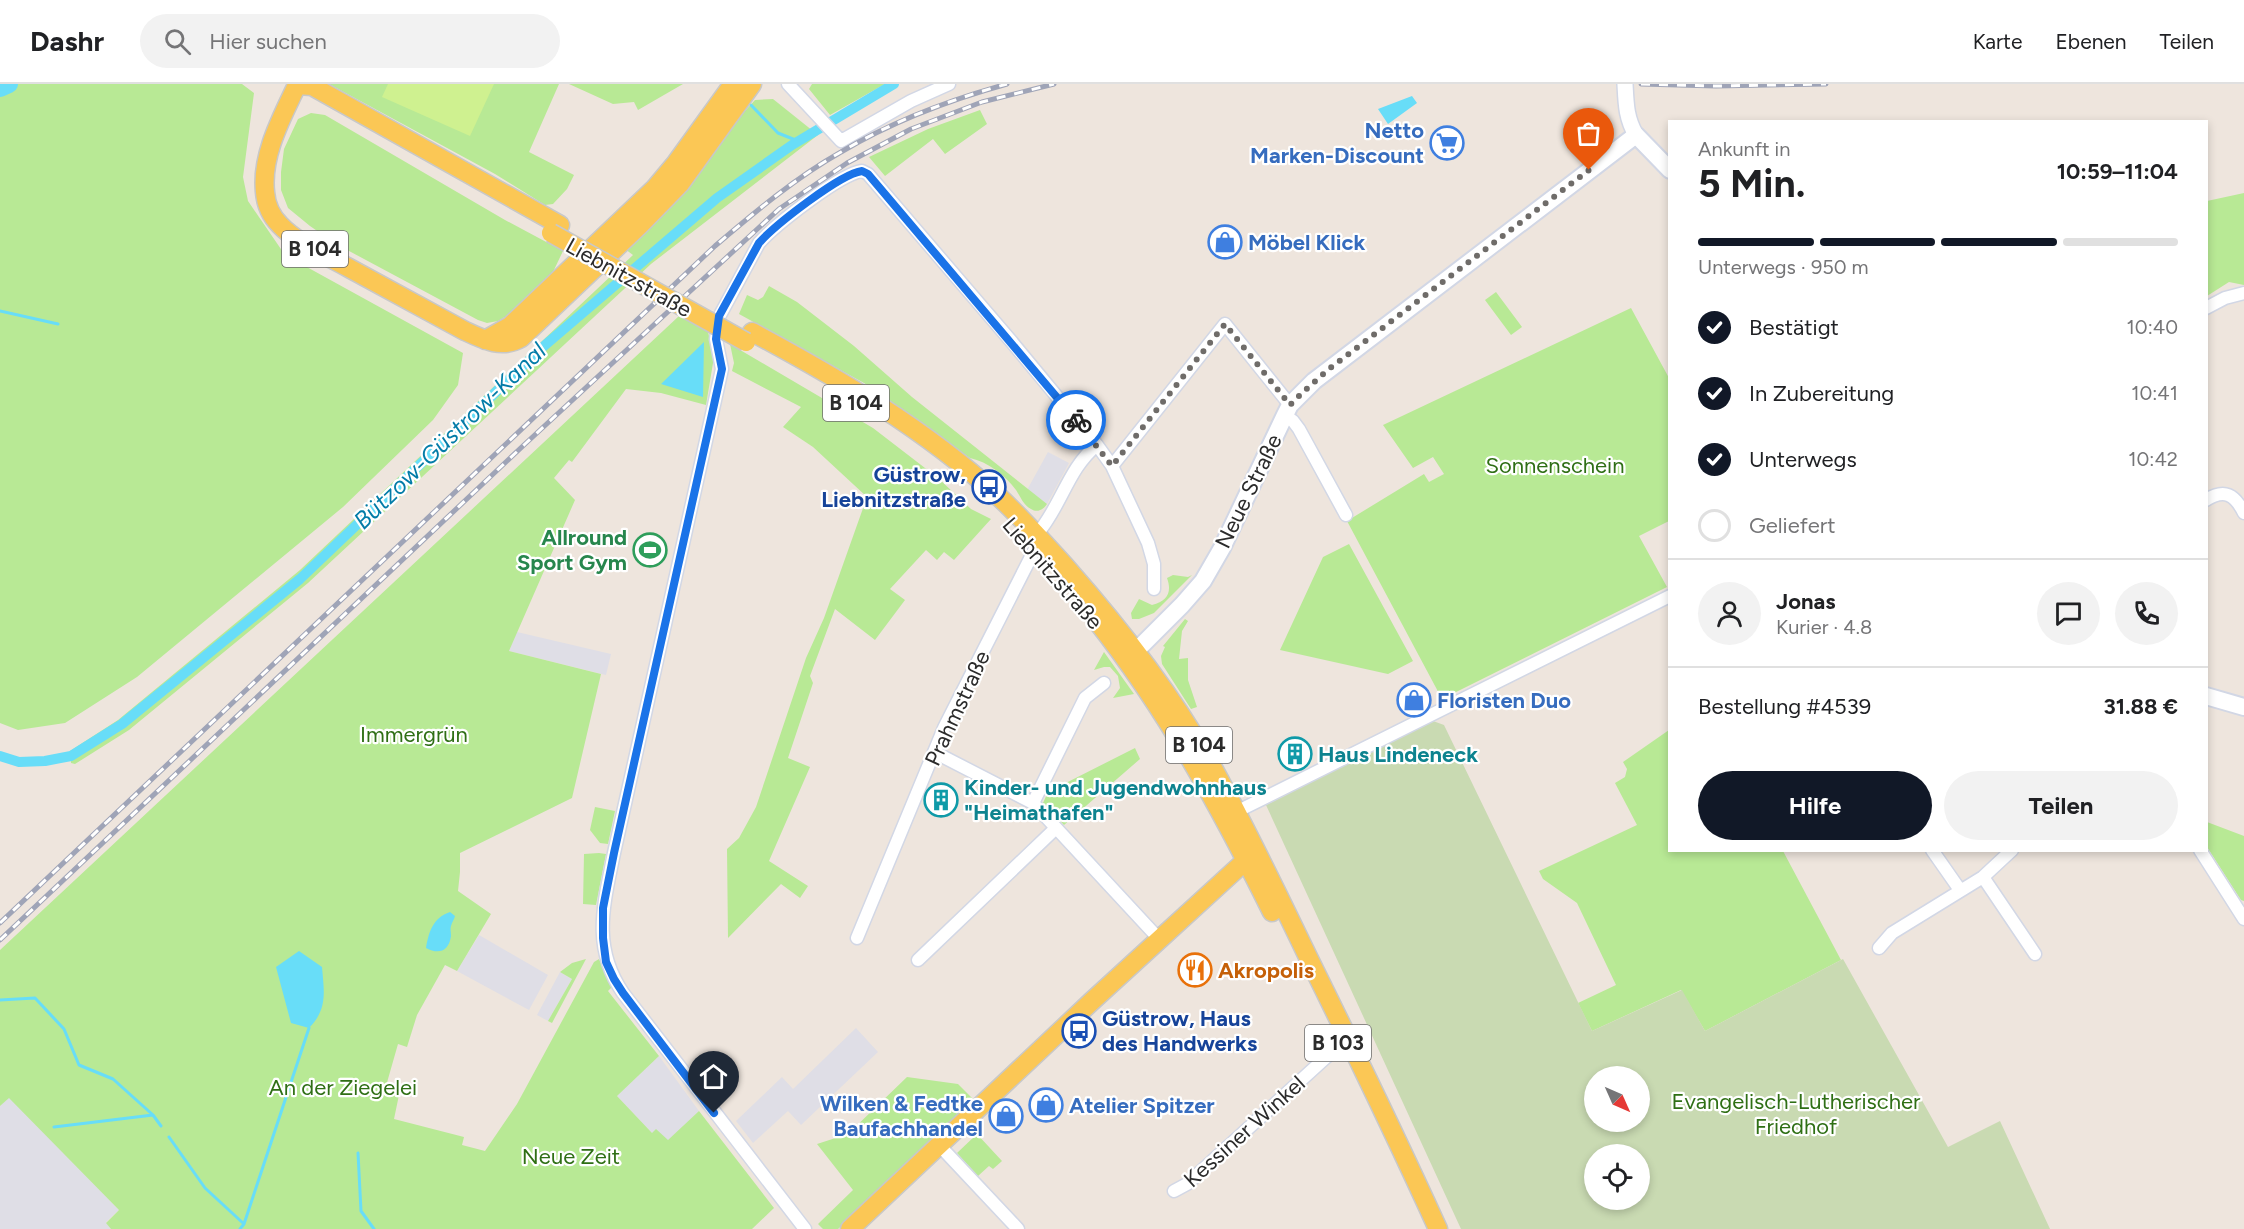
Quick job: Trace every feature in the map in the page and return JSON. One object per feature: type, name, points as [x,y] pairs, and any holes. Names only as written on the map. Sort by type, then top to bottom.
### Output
[{"type":"main road","name":"B 104","points":[[297,84],[268,153],[265,193],[273,217],[309,246],[465,332],[484,340],[503,344],[521,338],[640,225],[685,178],[752,84]]},
{"type":"main road","name":"Liebnitzstraße","points":[[297,84],[310,98],[555,229],[749,337],[868,410],[922,448],[1036,541],[1132,656]]},
{"type":"main road","points":[[484,340],[510,326],[655,188],[676,163],[733,84]]},
{"type":"main road","points":[[1636,135],[1668,168]]},
{"type":"main road","name":"Neue Straße","points":[[1132,656],[1203,581],[1222,548],[1287,410],[1308,387],[1636,135]]},
{"type":"main road","name":"B 104","points":[[1132,656],[1181,715],[1236,812],[1251,855]]},
{"type":"main road","name":"B 104","points":[[1132,656],[1251,855]]},
{"type":"main road","points":[[2208,697],[2244,707]]},
{"type":"main road","points":[[850,1229],[1251,855]]},
{"type":"main road","name":"B 103","points":[[1251,855],[1425,1229]]},
{"type":"main road","name":"B 103","points":[[1251,855],[1342,1024],[1438,1229]]},
{"type":"street","points":[[788,84],[841,141],[911,101],[949,84]]},
{"type":"street","points":[[1625,84],[1626,111],[1629,123],[1636,135]]},
{"type":"street","points":[[804,1229],[663,1047],[614,979],[603,948],[602,922],[614,853],[722,369],[716,339],[719,316],[756,249],[767,234],[781,221],[853,172],[862,171],[868,174],[1097,445],[1112,466],[1148,543],[1154,564],[1154,589]]},
{"type":"street","points":[[2208,307],[2225,298],[2244,293]]},
{"type":"street","points":[[1112,466],[1225,324],[1287,410],[1346,515]]},
{"type":"street","name":"Prahmstraße","points":[[857,938],[958,700],[1036,541],[1080,461],[1097,445]]},
{"type":"street","points":[[2208,499],[2216,494],[2231,495],[2244,513]]},
{"type":"street","points":[[1236,812],[1668,597]]},
{"type":"street","points":[[1033,803],[1085,698],[1104,683]]},
{"type":"street","points":[[934,752],[1033,803],[1160,940]]},
{"type":"street","points":[[918,960],[1056,828]]},
{"type":"street","points":[[1933,852],[1960,890]]},
{"type":"street","points":[[1879,948],[1893,933],[1983,877],[2010,852]]},
{"type":"street","points":[[2201,852],[2244,919]]},
{"type":"street","points":[[1983,877],[2035,954]]},
{"type":"street","name":"Kessiner Winkel","points":[[1174,1191],[1187,1184],[1333,1051],[1340,1048]]},
{"type":"street","points":[[939,1145],[1018,1229]]},
{"type":"shaded area","points":[[1048,452],[1069,463],[1047,504],[1027,490]]},
{"type":"shaded area","points":[[517,632],[611,654],[606,675],[509,651]]},
{"type":"shaded area","points":[[479,935],[548,975],[529,1010],[457,971]]},
{"type":"shaded area","points":[[560,972],[572,979],[548,1021],[537,1015]]},
{"type":"shaded area","points":[[856,1028],[878,1052],[801,1125],[788,1111],[753,1143],[736,1121],[782,1077],[793,1089]]},
{"type":"shaded area","points":[[659,1056],[699,1111],[668,1141],[652,1133],[617,1096]]},
{"type":"shaded area","points":[[9,1097],[119,1210],[106,1222],[111,1229],[0,1229],[0,1106]]},
{"type":"green space","points":[[0,84],[242,84],[254,93],[243,177],[248,201],[285,255],[463,353],[458,385],[433,420],[343,507],[137,677],[65,723],[18,730],[0,723]]},
{"type":"green space","points":[[329,84],[559,84],[529,152],[574,175],[567,189],[553,204],[545,205],[495,174]]},
{"type":"green space","points":[[388,84],[494,84],[470,136],[382,97]]},
{"type":"green space","points":[[569,84],[683,84],[638,110],[634,102],[613,104]]},
{"type":"green space","points":[[812,84],[885,84],[830,115],[809,89]]},
{"type":"green space","points":[[773,99],[818,135],[651,264],[308,583],[129,730],[75,764],[71,763],[70,751],[118,720],[300,570],[633,255],[625,249],[697,177],[735,122],[755,100]]},
{"type":"green space","points":[[980,110],[987,124],[945,154],[933,139],[885,176],[869,157],[928,129]]},
{"type":"green space","points":[[311,113],[325,115],[505,220],[563,251],[553,272],[510,314],[498,321],[487,323],[336,244],[288,208],[281,190],[284,149],[298,119]]},
{"type":"green space","points":[[2244,193],[2244,285],[2229,282],[2208,295],[2208,201]]},
{"type":"green space","points":[[769,286],[797,302],[854,346],[912,397],[1047,504],[1038,511],[1029,508],[1012,484],[996,470],[970,458],[864,383],[739,314],[747,295],[758,300],[763,297]]},
{"type":"green space","points":[[1496,292],[1522,327],[1511,335],[1485,300]]},
{"type":"green space","name":"Sonnenschein","points":[[1631,308],[1668,376],[1668,522],[1639,536],[1667,587],[1442,699],[1347,521],[1424,474],[1429,482],[1444,474],[1433,457],[1413,468],[1383,425]]},
{"type":"green space","points":[[679,316],[708,332],[714,357],[706,405],[661,393],[626,389],[572,462],[569,460],[554,478],[575,500],[509,651],[601,674],[572,798],[460,853],[458,891],[491,914],[457,971],[445,965],[417,1015],[407,1047],[398,1044],[386,1086],[399,1095],[394,1119],[464,1137],[462,1145],[485,1151],[517,1104],[594,962],[599,959],[612,987],[608,991],[659,1056],[617,1096],[652,1133],[656,1129],[668,1140],[699,1111],[774,1208],[752,1229],[111,1229],[106,1223],[119,1210],[9,1098],[0,1106],[0,950]]},
{"type":"green space","points":[[730,344],[873,428],[938,478],[971,509],[991,519],[954,560],[944,552],[937,560],[926,550],[890,589],[905,600],[875,640],[835,609],[810,676],[813,683],[788,758],[810,767],[769,861],[808,886],[800,898],[781,884],[728,938],[727,849],[739,838],[756,807],[806,658],[824,618],[867,497],[813,447],[783,427],[801,407],[732,371],[734,363]]},
{"type":"green space","points":[[1349,544],[1413,661],[1388,674],[1280,650],[1323,557]]},
{"type":"green space","points":[[1173,575],[1188,577],[1192,575],[1154,613],[1139,619],[1132,619],[1131,613],[1139,599],[1152,605],[1165,598],[1169,592],[1167,578]]},
{"type":"green space","points":[[1185,619],[1188,621],[1182,631],[1179,659],[1188,658],[1188,680],[1197,707],[1191,709],[1162,664],[1161,656],[1165,647],[1163,646]]},
{"type":"green space","points":[[1104,652],[1134,694],[1113,698],[1120,688],[1118,676],[1110,667],[1094,670]]},
{"type":"green space","name":"Evangelisch-Lutherischer Friedhof","points":[[1433,721],[1444,725],[1592,1031],[1682,990],[1705,1031],[1843,959],[1948,1147],[2000,1121],[2050,1229],[1461,1229],[1266,805]]},
{"type":"green space","points":[[1668,731],[1668,852],[1784,852],[1841,960],[1705,1031],[1681,990],[1592,1031],[1578,1003],[1616,985],[1577,903],[1543,879],[1539,871],[1637,825],[1615,783],[1625,777],[1627,769],[1623,762]]},
{"type":"green space","points":[[1135,748],[1140,759],[1064,825],[1043,803],[1048,792]]},
{"type":"green space","points":[[595,807],[615,811],[608,844],[600,843],[590,830]]},
{"type":"green space","points":[[2208,822],[2244,836],[2244,901],[2241,900],[2208,849]]},
{"type":"green space","points":[[584,854],[606,854],[596,905],[583,904]]},
{"type":"green space","points":[[586,959],[552,1023],[548,1021],[572,979],[560,972],[572,963]]},
{"type":"green space","points":[[907,1077],[958,1084],[974,1100],[973,1105],[838,1229],[823,1229],[818,1224],[853,1190],[817,1144],[848,1134]]},
{"type":"green space","points":[[977,1134],[1002,1161],[993,1169],[989,1166],[978,1176],[957,1153]]},
{"type":"water","points":[[1412,96],[1417,103],[1388,124],[1378,109]]},
{"type":"water","points":[[704,342],[703,397],[661,384]]},
{"type":"water","points":[[450,912],[455,916],[450,941],[446,948],[435,951],[426,948],[433,926]]},
{"type":"water","points":[[299,951],[322,967],[324,992],[322,1007],[309,1028],[291,1023],[276,967]]},
{"type":"waterway","points":[[0,88],[9,84]]},
{"type":"waterway","name":"Bützow-Güstrow-Kanal","points":[[0,756],[19,762],[45,761],[71,756],[122,724],[300,579],[544,346],[717,198],[792,145],[894,84]]},
{"type":"waterway","points":[[751,105],[778,133],[798,141]]},
{"type":"waterway","points":[[0,311],[58,324]]},
{"type":"waterway","points":[[0,1000],[35,998],[64,1029],[79,1065],[113,1079],[153,1115],[161,1126]]},
{"type":"waterway","points":[[240,1229],[244,1224],[309,1028]]},
{"type":"waterway","points":[[54,1127],[153,1115]]},
{"type":"waterway","points":[[169,1137],[205,1188],[244,1224]]},
{"type":"waterway","points":[[358,1153],[361,1211],[374,1229]]},
{"type":"railway","points":[[0,923],[715,246],[745,221],[808,173],[861,141],[922,112],[1007,84]]},
{"type":"railway","points":[[0,940],[525,444],[779,209],[847,163],[911,129],[982,102],[1054,84]]},
{"type":"railway","points":[[1641,84],[1716,86],[1826,84]]},
{"type":"way so far","points":[[1076,420],[1112,466],[1225,324],[1290,405],[1329,369],[1589,170]]},
{"type":"place","name":"Netto Marken-Discount","points":[[1447,143]]},
{"type":"place","name":"Möbel Klick","points":[[1225,242]]},
{"type":"place","name":"Güstrow, Liebnitzstraße","points":[[989,487]]},
{"type":"place","name":"Allround Sport Gym","points":[[650,550]]},
{"type":"place","name":"Floristen Duo","points":[[1414,700]]},
{"type":"place","name":"Haus Lindeneck","points":[[1295,754]]},
{"type":"place","name":"Kinder- und Jugendwohnhaus \"Heimathafen\"","points":[[941,800]]},
{"type":"place","name":"Akropolis","points":[[1195,970]]},
{"type":"place","name":"Güstrow, Haus des Handwerks","points":[[1079,1031]]},
{"type":"place","name":"Atelier Spitzer","points":[[1046,1105]]},
{"type":"place","name":"Wilken & Fedtke Baufachhandel","points":[[1006,1116]]},
{"type":"route","points":[[714,1113],[614,979],[606,962],[603,948],[602,922],[614,853],[722,369],[716,339],[719,316],[759,243],[767,234],[781,221],[848,175],[862,171],[868,174],[1076,420]]},
{"type":"park label","name":"Immergrün","points":[[414,734]]},
{"type":"park label","name":"An der Ziegelei","points":[[343,1087]]},
{"type":"park label","name":"Neue Zeit","points":[[571,1156]]}]
